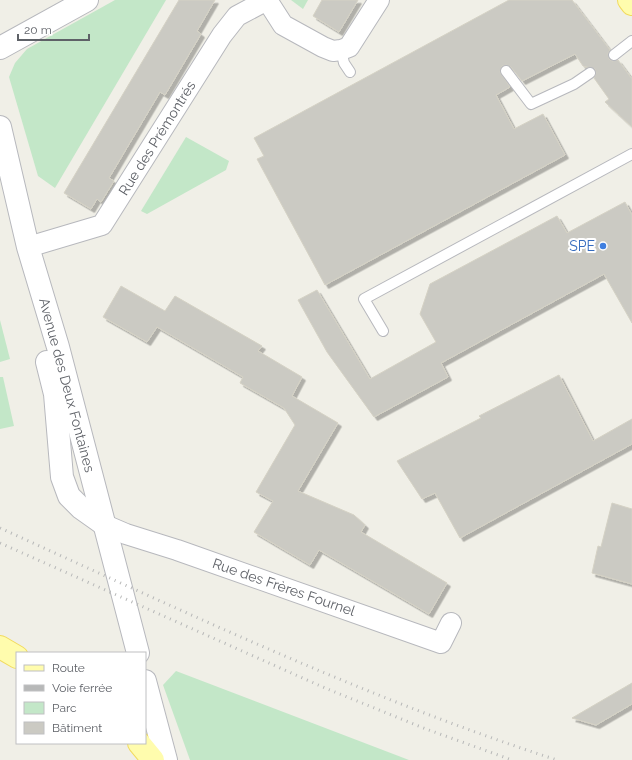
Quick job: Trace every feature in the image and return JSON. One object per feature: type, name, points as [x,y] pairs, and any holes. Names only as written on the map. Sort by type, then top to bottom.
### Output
[{"type":"main road","points":[[628,0],[632,4]]},
{"type":"main road","points":[[0,647],[16,656]]},
{"type":"main road","points":[[140,744],[153,760]]},
{"type":"street","points":[[0,48],[87,0]]},
{"type":"street","name":"Rue des Prémontrés","points":[[28,247],[102,225],[222,34],[237,16],[267,0],[283,24],[323,47],[333,51],[341,50]]},
{"type":"street","points":[[341,50],[349,47],[356,40],[379,0]]},
{"type":"street","name":"Avenue des Deux Fontaines","points":[[0,127],[28,247],[58,347],[138,652]]},
{"type":"street","name":"Avenue des Deux Fontaines","points":[[28,247],[21,264],[55,394],[62,477],[68,496],[81,508],[105,525]]},
{"type":"street","name":"Rue des Frères Fournel","points":[[105,525],[126,534],[177,550],[441,643],[451,623]]},
{"type":"street","points":[[146,685],[166,760]]},
{"type":"lane","points":[[614,55],[632,41]]},
{"type":"lane","points":[[341,50],[344,63],[350,72]]},
{"type":"lane","points":[[506,71],[531,104],[574,84],[590,73]]},
{"type":"lane","points":[[383,331],[364,299],[632,154]]},
{"type":"green space","points":[[115,0],[166,0],[55,188],[38,176],[9,77],[15,63],[27,49]]},
{"type":"green space","points":[[291,0],[308,0],[303,9]]},
{"type":"green space","points":[[186,137],[229,161],[226,170],[147,214],[141,211]]},
{"type":"green space","points":[[0,320],[10,359],[0,362]]},
{"type":"green space","points":[[0,377],[3,377],[14,426],[0,429]]},
{"type":"green space","points":[[176,671],[409,760],[190,760],[163,685]]},
{"type":"building","points":[[179,0],[215,0],[197,31],[201,34],[165,95],[160,92],[109,178],[114,181],[101,202],[97,199],[91,209],[64,193]]},
{"type":"building","points":[[322,0],[358,0],[339,32],[313,16]]},
{"type":"building","points":[[509,0],[572,0],[610,50],[608,53],[609,59],[612,61],[618,60],[632,79],[632,127],[605,102],[609,99],[594,78],[596,73],[595,69],[583,66],[575,54],[522,81],[511,67],[506,65],[502,66],[500,72],[510,87],[496,95],[514,129],[543,114],[565,155],[325,285],[257,159],[264,156],[254,138]]},
{"type":"building","points":[[625,202],[632,215],[632,323],[604,274],[441,363],[448,377],[374,417],[327,352],[298,300],[317,290],[370,379],[436,342],[420,314],[430,284],[557,216],[567,233]]},
{"type":"building","points":[[121,286],[165,311],[175,296],[262,346],[258,351],[302,377],[292,396],[338,423],[298,491],[354,515],[365,525],[361,532],[447,583],[429,614],[319,550],[310,565],[254,532],[273,501],[256,492],[295,425],[284,408],[240,383],[243,377],[157,327],[147,342],[103,317]]},
{"type":"building","points":[[559,375],[593,441],[632,419],[632,444],[460,538],[435,493],[422,499],[397,461],[481,418],[479,416]]},
{"type":"building","points":[[612,503],[632,509],[632,584],[592,573],[598,546],[601,547]]},
{"type":"building","points":[[632,683],[632,704],[596,725],[572,718]]},
{"type":"railway","points":[[0,528],[275,652],[485,736],[557,760]]},
{"type":"railway","points":[[0,543],[325,688],[426,729],[512,760]]},
{"type":"place","name":"SPE","points":[[603,246]]}]
